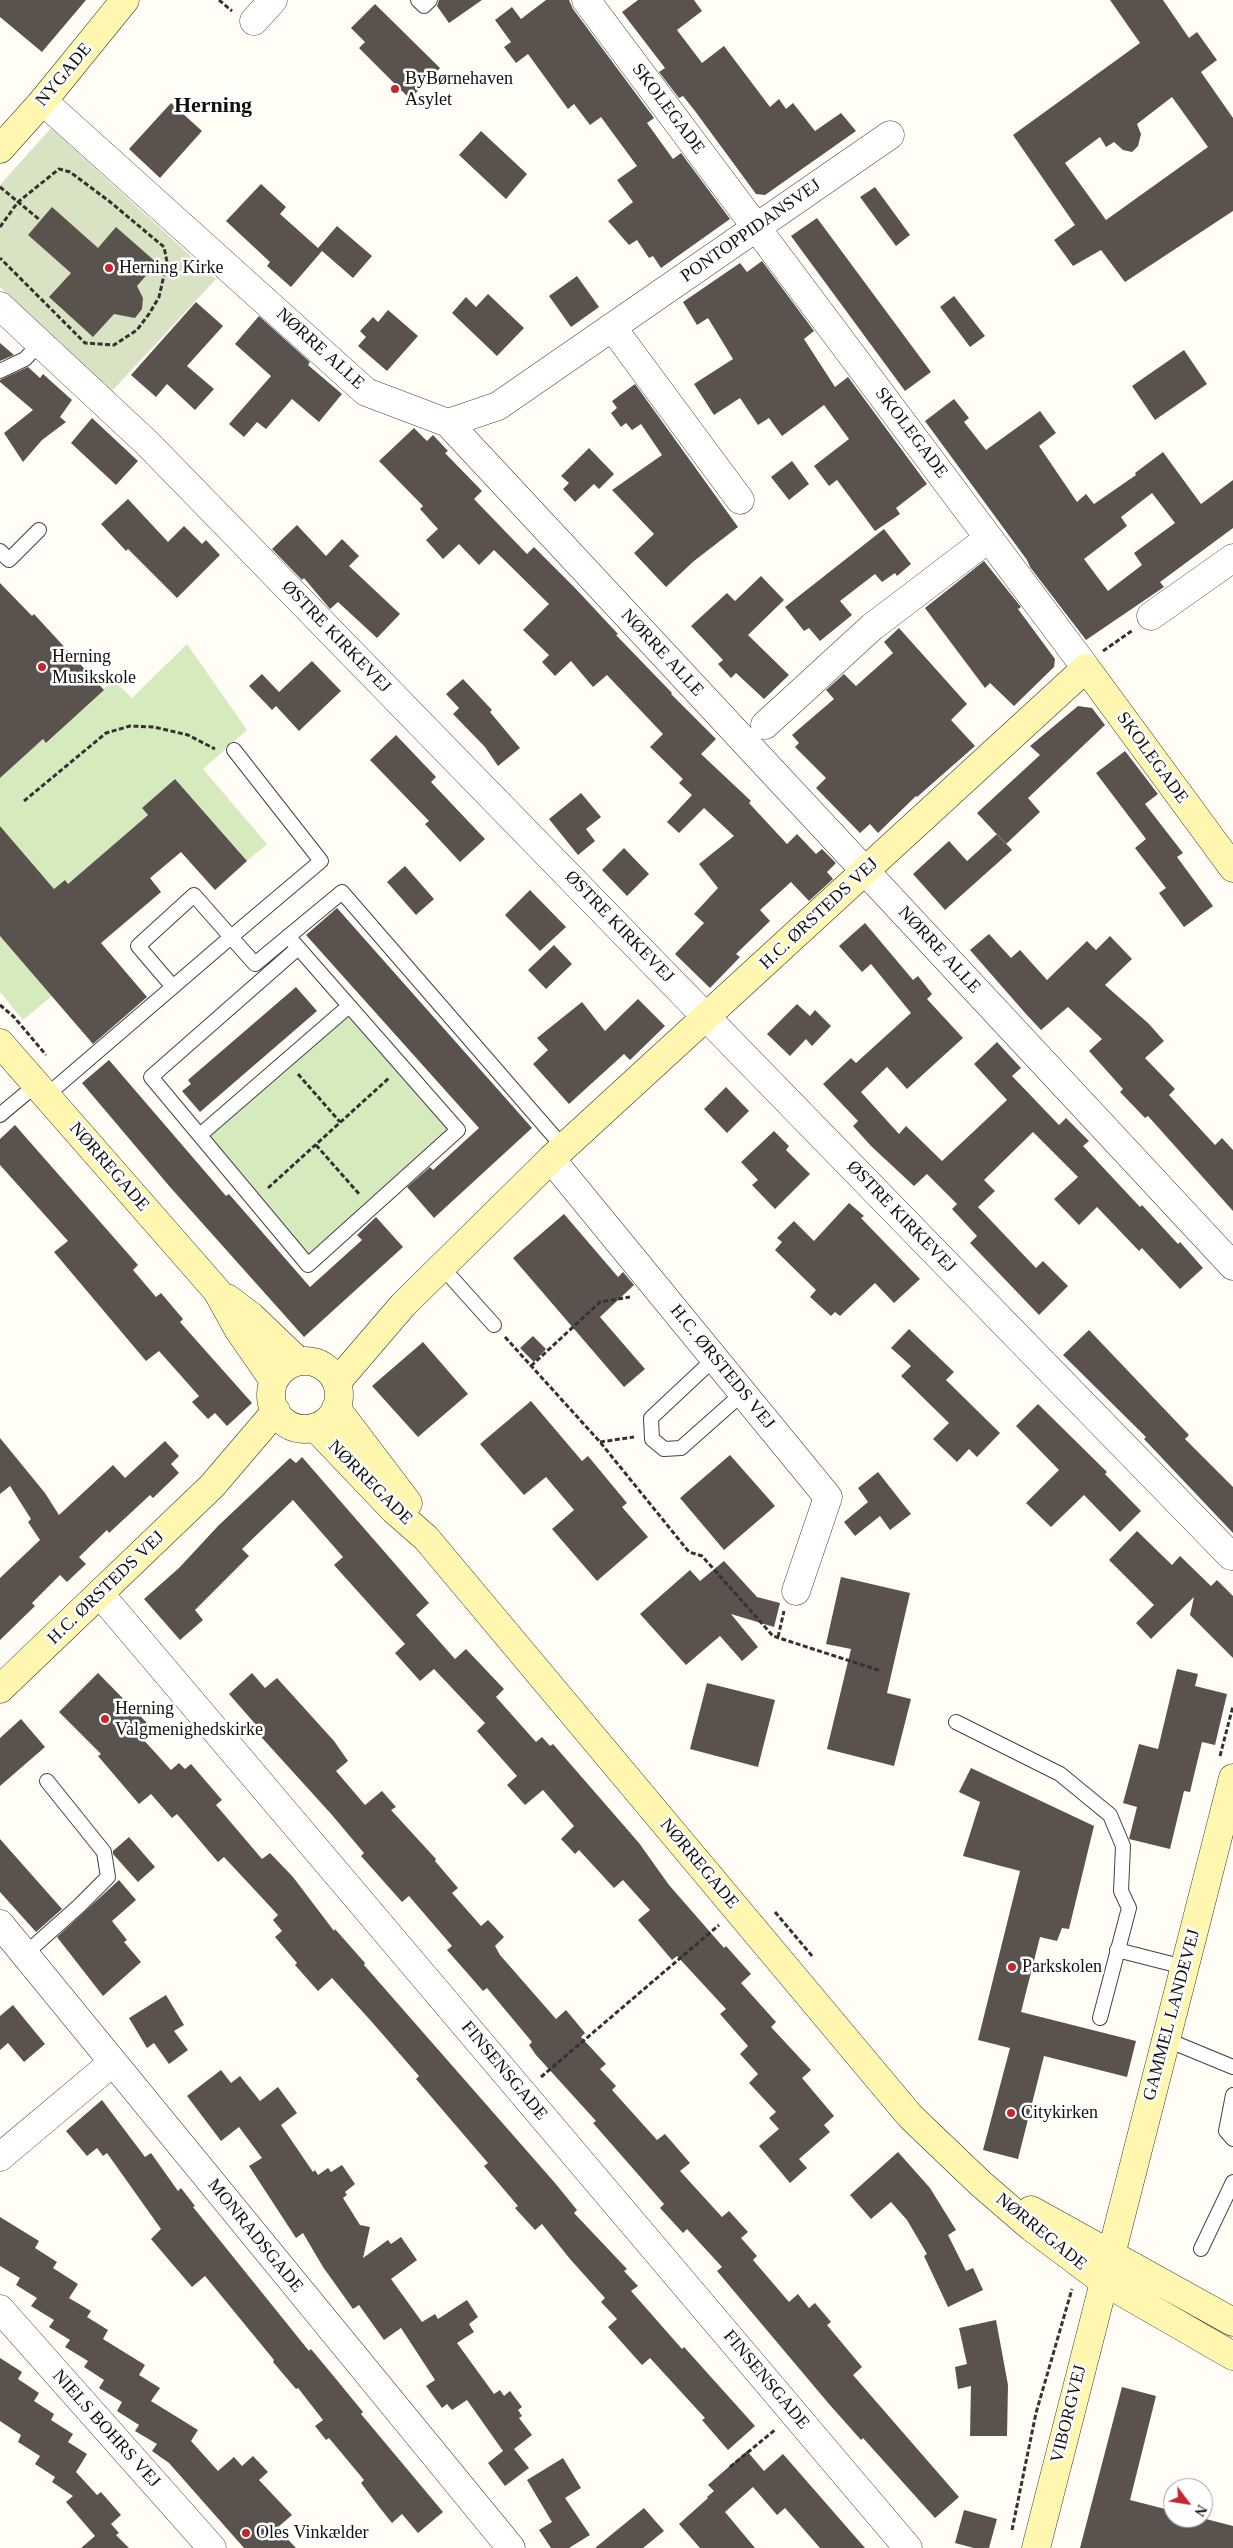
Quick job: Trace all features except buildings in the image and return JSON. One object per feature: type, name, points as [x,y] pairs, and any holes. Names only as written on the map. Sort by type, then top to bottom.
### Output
[{"type":"street","name":"NYGADE","points":[[0,149],[43,101],[125,0]]},
{"type":"street","points":[[254,21],[273,0]]},
{"type":"street","name":"SKOLEGADE","points":[[586,0],[990,538],[1097,663],[1233,868]]},
{"type":"street","name":"NØRRE ALLE","points":[[43,101],[366,392],[448,423],[1233,1266]]},
{"type":"street","name":"PONTOPPIDANSVEJ","points":[[448,423],[498,406],[890,135]]},
{"type":"street","name":"ØSTRE KIRKEVEJ","points":[[0,306],[148,444],[1231,1556]]},
{"type":"street","points":[[612,327],[740,500]]},
{"type":"street","points":[[765,725],[872,627],[990,538]]},
{"type":"street","points":[[1151,616],[1233,558]]},
{"type":"street","name":"H.C. ØRSTEDS VEJ","points":[[0,1690],[212,1486],[295,1422],[324,1423],[324,1379],[403,1305],[558,1153],[865,871],[1097,663]]},
{"type":"street","name":"NØRREGADE","points":[[0,1042],[217,1291],[238,1329],[274,1381]]},
{"type":"street","name":"H.C. ØRSTEDS VEJ","points":[[558,1153],[651,1281],[828,1497],[796,1592]]},
{"type":"street","name":"NØRREGADE","points":[[217,1291],[251,1316],[324,1379],[357,1438],[406,1498],[426,1538]]},
{"type":"street","points":[[295,1422],[272,1402],[274,1381],[284,1368],[324,1379]]},
{"type":"street","name":"NØRREGADE","points":[[295,1422],[426,1538],[910,2116],[980,2183],[1031,2227],[1103,2281],[1233,2356]]},
{"type":"street","name":"FINSENSGADE","points":[[100,1594],[908,2548]]},
{"type":"street","name":"GAMMEL LANDEVEJ","points":[[1103,2281],[1233,1778]]},
{"type":"street","name":"MONRADSGADE","points":[[0,1924],[511,2548]]},
{"type":"street","points":[[0,2156],[112,2063]]},
{"type":"street","name":"NØRREGADE","points":[[980,2183],[1110,2252],[1233,2322]]},
{"type":"street","name":"VIBORGVEJ","points":[[1036,2548],[1103,2281]]},
{"type":"street","name":"NIELS BOHRS VEJ","points":[[0,2309],[212,2548]]},
{"type":"lane","points":[[418,0],[424,6],[430,0]]},
{"type":"lane","points":[[0,371],[25,358],[40,343]]},
{"type":"lane","points":[[0,551],[9,560],[39,530]]},
{"type":"lane","points":[[0,1115],[42,1090],[173,987],[321,861],[234,750]]},
{"type":"lane","points":[[173,987],[138,946],[194,895],[255,964],[342,892],[558,1153]]},
{"type":"lane","points":[[288,936],[458,1130],[308,1264],[151,1077],[298,948]]},
{"type":"lane","points":[[200,1135],[349,1006]]},
{"type":"lane","points":[[442,1267],[494,1325]]},
{"type":"lane","points":[[715,1358],[650,1418],[652,1439],[664,1449],[681,1448],[743,1393]]},
{"type":"lane","points":[[956,1722],[1060,1774],[1110,1814],[1123,1846],[1121,1891],[1129,1908],[1100,2018]]},
{"type":"lane","points":[[25,1954],[79,1906],[108,1877],[104,1852],[47,1781]]},
{"type":"lane","points":[[1117,1950],[1184,1967]]},
{"type":"lane","points":[[1165,2039],[1233,2066]]},
{"type":"lane","points":[[1233,2095],[1226,2131],[1233,2139]]},
{"type":"lane","points":[[1201,2249],[1233,2182]]},
{"type":"path","points":[[0,227],[18,202],[60,170],[70,172],[110,201],[164,247],[167,262],[159,297],[137,330],[114,345],[85,343],[0,258]]},
{"type":"path","points":[[0,187],[40,220]]},
{"type":"path","points":[[1097,663],[1103,651],[1151,616]]},
{"type":"path","points":[[24,801],[106,733],[130,726],[154,727],[188,735],[223,754],[234,750]]},
{"type":"path","points":[[286,1060],[340,1122]]},
{"type":"path","points":[[254,1200],[402,1067]]},
{"type":"path","points":[[316,1145],[372,1208]]},
{"type":"path","points":[[531,1366],[600,1302],[630,1297],[651,1281]]},
{"type":"path","points":[[494,1325],[600,1442],[689,1552],[702,1556],[773,1636],[881,1671]]},
{"type":"path","points":[[600,1442],[652,1434]]},
{"type":"path","points":[[770,1906],[816,1962]]},
{"type":"path","points":[[522,2093],[721,1922]]},
{"type":"path","points":[[730,2468],[794,2413]]},
{"type":"green space","points":[[51,128],[216,279],[112,391],[0,287],[0,185]]},
{"type":"green space","points":[[187,644],[247,730],[203,769],[267,844],[247,861],[175,779],[142,808],[148,815],[68,884],[65,880],[54,889],[0,826],[0,778],[43,739],[47,743],[113,680],[132,698]]},
{"type":"green space","points":[[0,936],[52,996],[23,1020],[0,992]]},
{"type":"green space","points":[[349,1006],[458,1130],[308,1265],[200,1135]]},
{"type":"place","name":"ByBørnehaven Asylet","points":[[395,89]]},
{"type":"place","name":"Herning Kirke","points":[[109,268]]},
{"type":"place","name":"Herning Musikskole","points":[[42,667]]},
{"type":"place","name":"Herning Valgmenighedskirke","points":[[105,1719]]},
{"type":"place","name":"Parkskolen","points":[[1012,1967]]},
{"type":"place","name":"Citykirken","points":[[1011,2113]]},
{"type":"place","name":"Oles Vinkælder","points":[[246,2533]]},
{"type":"district","name":"Herning","points":[[213,106]]}]
